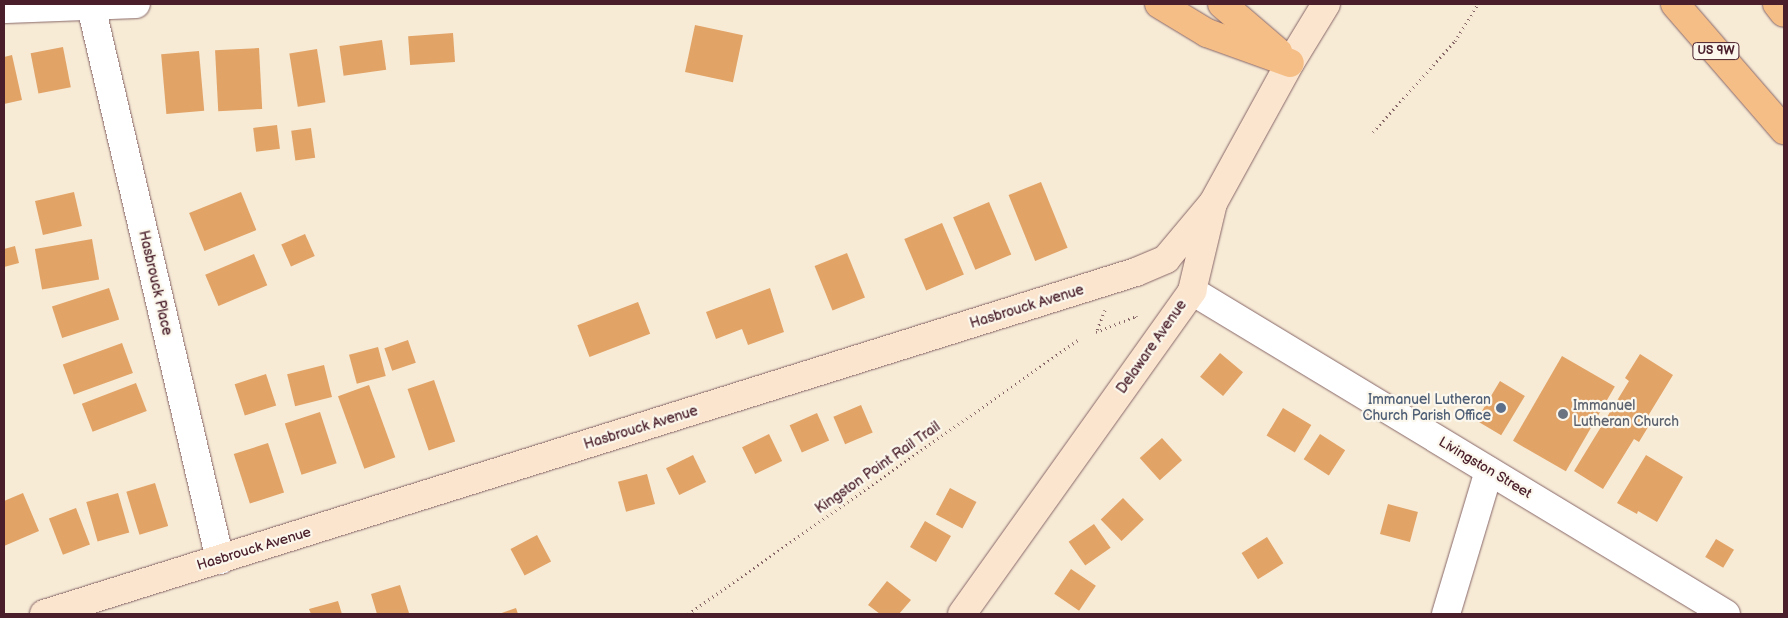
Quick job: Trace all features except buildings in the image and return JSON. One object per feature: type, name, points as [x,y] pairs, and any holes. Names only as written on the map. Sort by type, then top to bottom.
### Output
[{"type":"main road","points":[[1159,4],[1207,33],[1290,63]]},
{"type":"main road","points":[[1222,4],[1290,63]]},
{"type":"main road","name":"Delaware Avenue","points":[[962,614],[1192,291],[1213,202],[1290,63],[1326,4]]},
{"type":"main road","points":[[1657,4],[1757,99]]},
{"type":"main road","name":"US 9W","points":[[1675,4],[1784,130]]},
{"type":"main road","points":[[1776,4],[1784,13]]},
{"type":"main road","name":"Hasbrouck Avenue","points":[[44,614],[1136,272],[1166,259],[1213,202]]},
{"type":"street","points":[[4,9],[136,4]]},
{"type":"street","name":"Hasbrouck Place","points":[[91,6],[220,560]]},
{"type":"street","name":"Livingston Street","points":[[1192,291],[1726,614]]},
{"type":"street","points":[[1446,614],[1489,471]]},
{"type":"path","points":[[1372,132],[1455,41],[1478,4]]},
{"type":"path","points":[[1099,307],[1107,304],[1096,332],[1136,316],[1138,323]]},
{"type":"path","name":"Kingston Point Rail Trail","points":[[688,614],[1080,338]]},
{"type":"place","name":"Immanuel Lutheran Church Parish Office","points":[[1501,408]]},
{"type":"place","name":"Immanuel Lutheran Church","points":[[1563,414]]}]
